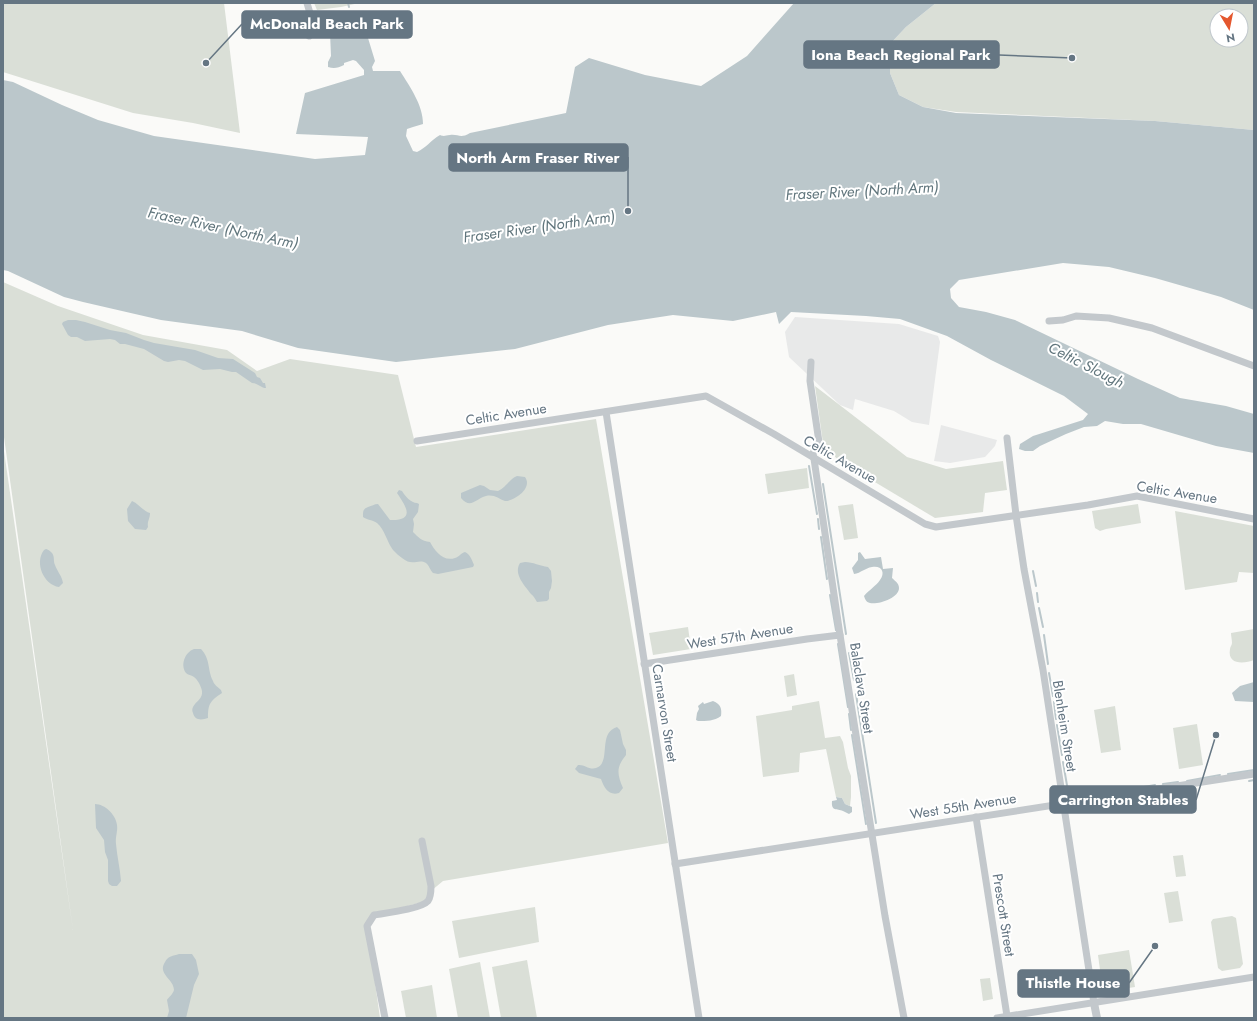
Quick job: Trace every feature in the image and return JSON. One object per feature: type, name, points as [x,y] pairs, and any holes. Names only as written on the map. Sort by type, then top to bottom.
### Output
[{"type":"street","points":[[307,3],[312,20],[309,36]]},
{"type":"street","points":[[1048,321],[1063,320],[1076,316],[1113,319],[1152,328],[1254,366]]},
{"type":"street","name":"Balaclava Street","points":[[812,362],[810,381],[819,442],[813,453],[840,635],[884,908],[904,1018]]},
{"type":"street","name":"Celtic Avenue","points":[[417,441],[706,396],[774,434],[926,524],[936,527],[1016,514],[1088,505],[1137,496],[1254,519]]},
{"type":"street","name":"Carnarvon Street","points":[[606,412],[699,1018]]},
{"type":"street","name":"Blenheim Street","points":[[1007,438],[1024,569],[1043,670],[1097,1018]]},
{"type":"street","name":"West 57th Avenue","points":[[644,664],[840,635]]},
{"type":"street","name":"West 55th Avenue","points":[[675,864],[1254,774]]},
{"type":"street","name":"Prescott Street","points":[[976,817],[1007,1016]]},
{"type":"street","points":[[385,1018],[367,926],[374,915],[424,905],[430,900],[431,891],[422,841]]},
{"type":"street","points":[[997,1018],[1254,977]]},
{"type":"shaded area","points":[[3,3],[224,3],[240,133],[133,113],[3,72]]},
{"type":"shaded area","points":[[314,3],[359,3],[317,10]]},
{"type":"shaded area","points":[[936,3],[1254,3],[1254,130],[1155,121],[956,112],[923,107],[899,95],[890,73],[890,44],[906,27]]},
{"type":"shaded area","points":[[3,282],[58,306],[143,335],[227,350],[257,371],[290,359],[398,375],[416,447],[596,419],[668,843],[443,881],[431,891],[430,900],[374,915],[367,926],[380,1018],[3,1018],[3,444],[73,930],[3,430]]},
{"type":"shaded area","points":[[795,317],[899,324],[938,336],[940,342],[929,425],[912,422],[894,411],[855,399],[853,410],[840,405],[789,357],[785,332]]},
{"type":"shaded area","points":[[815,386],[907,457],[946,469],[1003,461],[1007,490],[985,493],[983,512],[935,518],[838,460],[823,443]]},
{"type":"shaded area","points":[[941,425],[997,440],[995,446],[985,457],[950,463],[934,461]]},
{"type":"shaded area","points":[[807,468],[809,488],[768,494],[765,474]]},
{"type":"shaded area","points":[[853,504],[858,538],[844,540],[838,506]]},
{"type":"shaded area","points":[[1138,504],[1141,523],[1100,531],[1095,528],[1092,511]]},
{"type":"shaded area","points":[[1175,511],[1254,526],[1254,573],[1239,572],[1237,582],[1185,590]]},
{"type":"shaded area","points":[[688,627],[691,649],[653,655],[649,633]]},
{"type":"shaded area","points":[[1254,629],[1254,660],[1246,662],[1234,661],[1230,654],[1232,643],[1231,633]]},
{"type":"shaded area","points":[[794,674],[797,695],[787,697],[784,676]]},
{"type":"shaded area","points":[[819,701],[825,738],[840,736],[843,742],[851,776],[850,806],[845,804],[842,798],[836,797],[826,749],[800,753],[799,772],[763,777],[756,716],[792,710],[792,706]]},
{"type":"shaded area","points":[[1115,706],[1121,750],[1101,753],[1094,710]]},
{"type":"shaded area","points":[[1197,724],[1203,765],[1179,769],[1173,728]]},
{"type":"shaded area","points":[[1183,855],[1186,876],[1176,877],[1173,856]]},
{"type":"shaded area","points":[[1178,891],[1183,921],[1169,923],[1164,893]]},
{"type":"shaded area","points":[[535,907],[539,942],[459,958],[452,921]]},
{"type":"shaded area","points":[[1232,916],[1236,918],[1243,964],[1240,968],[1222,971],[1218,968],[1211,922],[1213,919]]},
{"type":"shaded area","points":[[1129,950],[1135,987],[1103,992],[1098,955]]},
{"type":"shaded area","points":[[527,960],[537,1018],[501,1018],[492,967]]},
{"type":"shaded area","points":[[480,962],[490,1018],[458,1018],[449,969]]},
{"type":"shaded area","points":[[990,978],[993,999],[983,1001],[980,979]]},
{"type":"shaded area","points":[[432,985],[437,1018],[406,1018],[401,991]]},
{"type":"water","points":[[794,3],[936,3],[906,27],[890,44],[890,73],[899,95],[923,107],[956,113],[1155,121],[1254,130],[1254,310],[1221,297],[1155,278],[1109,267],[1063,263],[959,280],[950,289],[951,298],[959,307],[986,312],[1015,320],[1180,398],[1226,406],[1254,414],[1254,453],[1216,446],[1141,424],[1123,424],[1105,421],[1097,426],[1084,427],[1066,434],[1040,446],[1033,451],[1019,449],[1020,444],[1033,436],[1083,420],[1088,414],[1064,396],[991,360],[947,336],[900,319],[791,312],[779,324],[776,312],[733,321],[673,315],[608,325],[515,349],[396,362],[298,348],[242,331],[161,320],[83,302],[64,297],[3,270],[3,80],[13,82],[98,120],[154,136],[315,159],[365,155],[368,137],[296,134],[305,93],[364,75],[364,70],[356,61],[353,60],[338,67],[328,67],[328,62],[331,56],[330,33],[352,28],[368,38],[375,61],[372,67],[373,71],[400,71],[415,96],[421,110],[423,124],[407,129],[406,136],[413,151],[417,152],[440,135],[464,136],[470,133],[566,113],[575,67],[589,58],[645,75],[701,86],[747,56]]},
{"type":"water","points":[[68,320],[85,322],[110,330],[126,333],[154,343],[195,350],[218,358],[233,359],[255,373],[263,383],[265,383],[266,388],[252,383],[236,372],[220,369],[203,370],[185,361],[179,360],[168,362],[164,361],[144,349],[120,344],[115,340],[85,341],[77,337],[71,337],[68,335],[62,324]]},
{"type":"water","points":[[517,476],[525,477],[527,485],[522,493],[513,499],[505,501],[494,496],[489,496],[482,497],[474,502],[468,503],[461,498],[461,493],[480,485],[490,490],[498,491]]},
{"type":"water","points":[[399,490],[402,491],[410,501],[419,504],[418,512],[413,519],[413,532],[422,540],[430,542],[434,549],[443,557],[451,559],[465,552],[467,553],[474,565],[473,567],[438,574],[433,573],[426,563],[420,561],[406,561],[393,550],[380,526],[377,523],[363,517],[363,513],[364,509],[378,504],[390,520],[404,518],[407,511],[397,493]]},
{"type":"water","points":[[132,501],[150,513],[148,527],[146,530],[135,529],[128,521],[127,509]]},
{"type":"water","points":[[46,549],[53,554],[54,564],[62,580],[63,583],[59,587],[49,582],[42,573],[40,567],[41,555]]},
{"type":"water","points":[[860,552],[865,559],[881,557],[883,569],[893,568],[892,578],[898,583],[899,586],[896,595],[888,600],[878,603],[869,603],[866,600],[864,596],[878,582],[883,574],[880,568],[875,567],[854,574],[852,568],[858,560],[858,553]]},
{"type":"water","points":[[525,562],[548,567],[551,571],[552,581],[549,599],[547,601],[537,602],[521,580],[518,567],[520,563]]},
{"type":"water","points":[[194,649],[201,649],[204,653],[215,685],[221,690],[222,693],[210,703],[208,718],[203,719],[197,719],[192,711],[194,705],[202,694],[201,687],[193,676],[186,673],[183,666],[184,659],[188,653]]},
{"type":"water","points":[[1254,682],[1254,702],[1235,701],[1232,693],[1240,686]]},
{"type":"water","points":[[713,701],[720,707],[721,716],[710,720],[696,720],[699,709],[698,706],[703,702],[704,704]]},
{"type":"water","points":[[617,727],[620,730],[626,755],[620,763],[618,771],[623,788],[619,793],[615,794],[607,790],[601,779],[579,773],[575,769],[578,765],[596,768],[601,765],[608,735],[611,730]]},
{"type":"water","points":[[836,797],[842,798],[845,804],[852,807],[852,812],[849,814],[833,808],[832,801],[837,800]]},
{"type":"water","points":[[95,804],[99,804],[106,808],[116,821],[116,844],[121,881],[117,886],[112,886],[108,881],[108,860],[105,852],[104,840],[96,828]]},
{"type":"water","points":[[179,954],[192,954],[196,960],[199,974],[194,985],[186,1018],[167,1018],[169,1011],[167,1000],[174,990],[164,973],[163,966],[168,958]]},
{"type":"waterway","points":[[348,3],[349,7]]},
{"type":"waterway","points":[[809,466],[817,514]]},
{"type":"waterway","points":[[823,484],[846,634]]},
{"type":"waterway","points":[[818,519],[819,529]]},
{"type":"waterway","points":[[821,537],[827,579]]},
{"type":"waterway","points":[[1033,571],[1036,586]]},
{"type":"waterway","points":[[1037,593],[1038,602]]},
{"type":"waterway","points":[[830,595],[836,630]]},
{"type":"waterway","points":[[1039,608],[1043,627]]},
{"type":"waterway","points":[[1044,635],[1048,664]]},
{"type":"waterway","points":[[838,644],[848,707]]},
{"type":"waterway","points":[[849,653],[854,680]]},
{"type":"waterway","points":[[1049,673],[1053,696]]},
{"type":"waterway","points":[[856,694],[876,823]]},
{"type":"waterway","points":[[1054,702],[1056,719]]},
{"type":"waterway","points":[[849,714],[851,730]]},
{"type":"waterway","points":[[1057,725],[1062,755]]},
{"type":"waterway","points":[[852,735],[866,824]]},
{"type":"waterway","points":[[1063,762],[1069,797],[1086,796]]},
{"type":"waterway","points":[[1228,774],[1254,770]]},
{"type":"waterway","points":[[1187,781],[1220,775]]},
{"type":"waterway","points":[[1249,781],[1254,780]]},
{"type":"waterway","points":[[1163,784],[1178,782]]},
{"type":"waterway","points":[[1144,787],[1155,785]]},
{"type":"waterway","points":[[1089,795],[1119,791]]},
{"type":"place","name":"Iona Beach Regional Park","points":[[1072,58]]},
{"type":"place","name":"McDonald Beach Park","points":[[206,63]]},
{"type":"place","name":"North Arm Fraser River","points":[[628,211]]},
{"type":"place","name":"Carrington Stables","points":[[1216,735]]},
{"type":"place","name":"Thistle House","points":[[1155,946]]},
{"type":"water label","name":"Fraser River (North Arm)","points":[[862,191]]},
{"type":"water label","name":"Fraser River (North Arm)","points":[[539,227]]},
{"type":"water label","name":"Fraser River (North Arm)","points":[[223,228]]},
{"type":"water label","name":"Celtic Slough","points":[[1086,365]]}]
